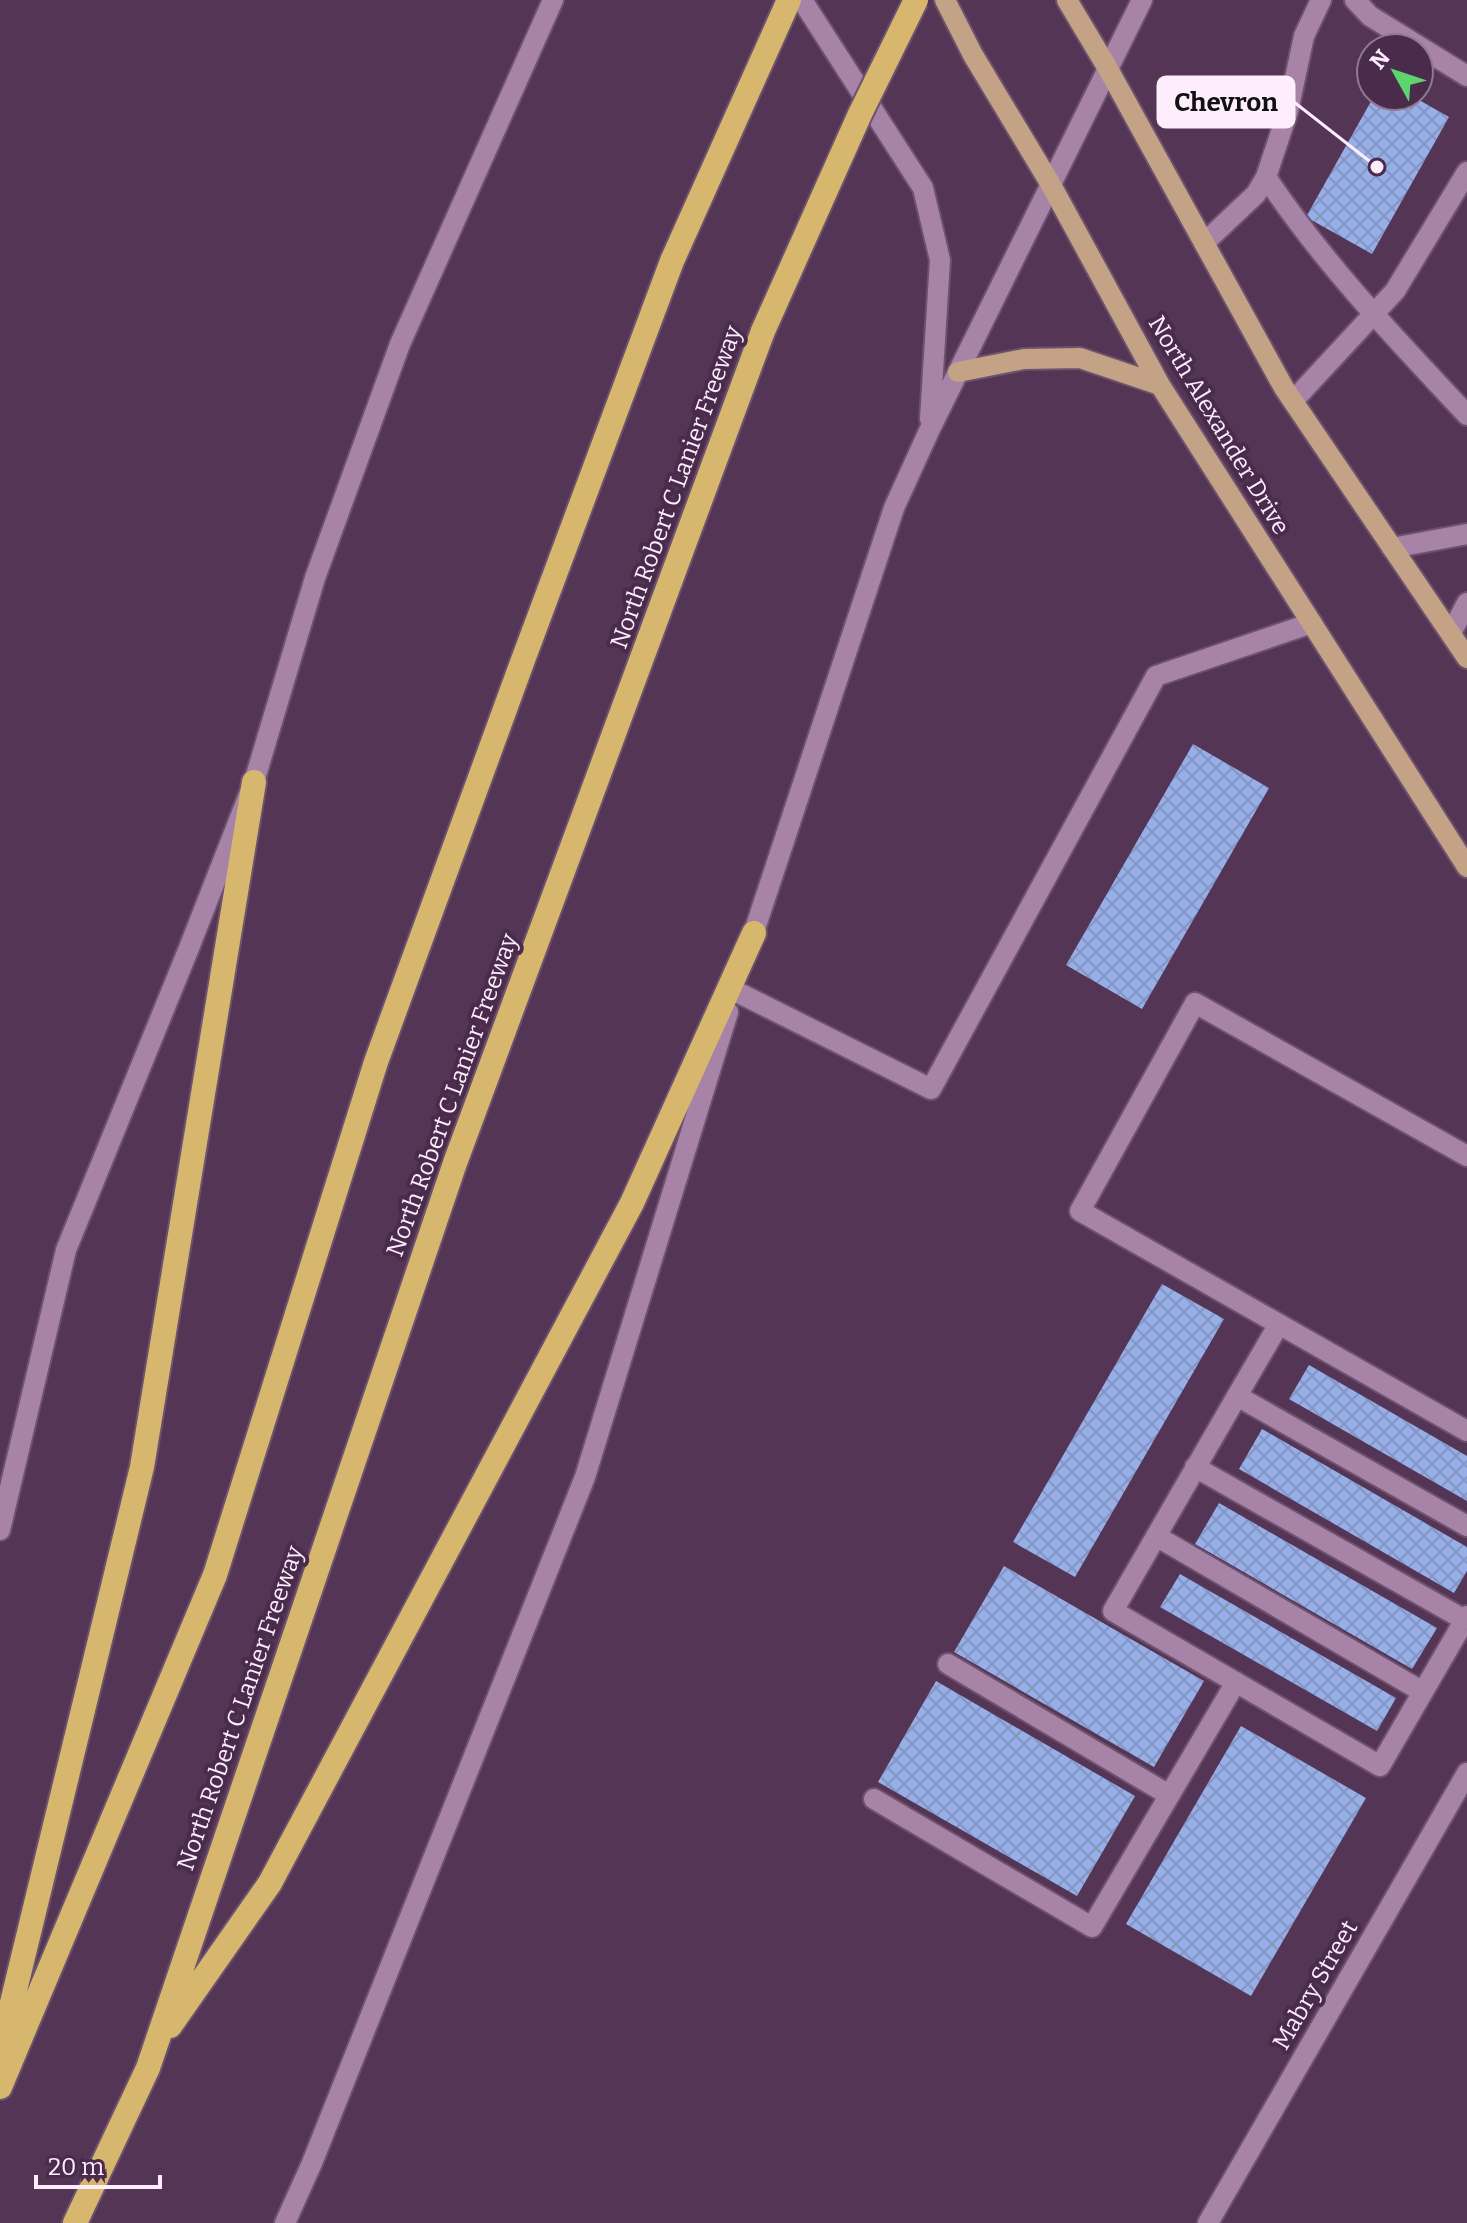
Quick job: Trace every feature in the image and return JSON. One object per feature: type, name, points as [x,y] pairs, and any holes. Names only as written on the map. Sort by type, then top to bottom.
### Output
[{"type":"highway","points":[[0,2087],[215,1575],[376,1062],[672,261],[789,0]]},
{"type":"highway","name":"North Robert C Lanier Freeway","points":[[75,2223],[148,2068],[455,1163],[763,331],[860,114],[916,0]]},
{"type":"highway","points":[[0,2052],[142,1467],[254,782]]},
{"type":"highway","points":[[153,2051],[270,1883],[632,1203],[754,933]]},
{"type":"main road","points":[[0,1530],[66,1250],[254,782],[315,578],[400,344],[553,0]]},
{"type":"main road","points":[[802,0],[923,188],[940,260],[929,431]]},
{"type":"main road","name":"North Alexander Drive","points":[[945,0],[973,55],[1050,183],[1160,385],[1467,867]]},
{"type":"main road","points":[[1067,0],[1284,388],[1467,658]]},
{"type":"main road","points":[[285,2223],[312,2163],[585,1477],[735,991],[894,508],[1142,0]]},
{"type":"main road","points":[[1204,243],[1256,194],[1266,177],[1288,111],[1304,36],[1321,0]]},
{"type":"main road","points":[[1355,0],[1370,16],[1467,76]]},
{"type":"main road","points":[[1293,401],[1395,291],[1467,172]]},
{"type":"main road","points":[[1266,177],[1294,219],[1373,314],[1467,415]]},
{"type":"main road","points":[[958,372],[1024,359],[1080,358],[1160,385]]},
{"type":"main road","points":[[1392,548],[1467,534]]},
{"type":"main road","points":[[1451,633],[1467,603]]},
{"type":"main road","points":[[735,991],[931,1089],[1156,676],[1312,623]]},
{"type":"main road","points":[[1467,1156],[1195,1003],[1080,1211],[1467,1431]]},
{"type":"main road","points":[[1195,1467],[1466,1618],[1380,1766],[1113,1611],[1195,1467],[1279,1324]]},
{"type":"main road","points":[[1237,1396],[1467,1526]]},
{"type":"main road","points":[[1156,1536],[1423,1692]]},
{"type":"main road","points":[[948,1664],[1169,1795]]},
{"type":"main road","points":[[874,1799],[1092,1927],[1236,1682]]},
{"type":"main road","name":"Mabry Street","points":[[1208,2223],[1467,1773]]},
{"type":"building","points":[[1435,109],[1449,117],[1372,254],[1306,217],[1365,112],[1435,112]]},
{"type":"building","points":[[1193,744],[1269,788],[1142,1009],[1066,965]]},
{"type":"building","points":[[1162,1284],[1224,1319],[1075,1577],[1013,1542]]},
{"type":"building","points":[[1309,1365],[1467,1456],[1467,1501],[1289,1399]]},
{"type":"building","points":[[1262,1429],[1467,1547],[1467,1571],[1454,1593],[1239,1469]]},
{"type":"building","points":[[1219,1503],[1437,1628],[1412,1669],[1195,1544]]},
{"type":"building","points":[[1004,1566],[1204,1681],[1154,1767],[954,1652]]},
{"type":"building","points":[[1180,1574],[1396,1698],[1377,1731],[1160,1607]]},
{"type":"building","points":[[936,1681],[1135,1796],[1077,1896],[878,1782]]},
{"type":"building","points":[[1241,1726],[1366,1798],[1251,1996],[1126,1924]]},
{"type":"place","name":"Chevron","points":[[1377,167]]}]
